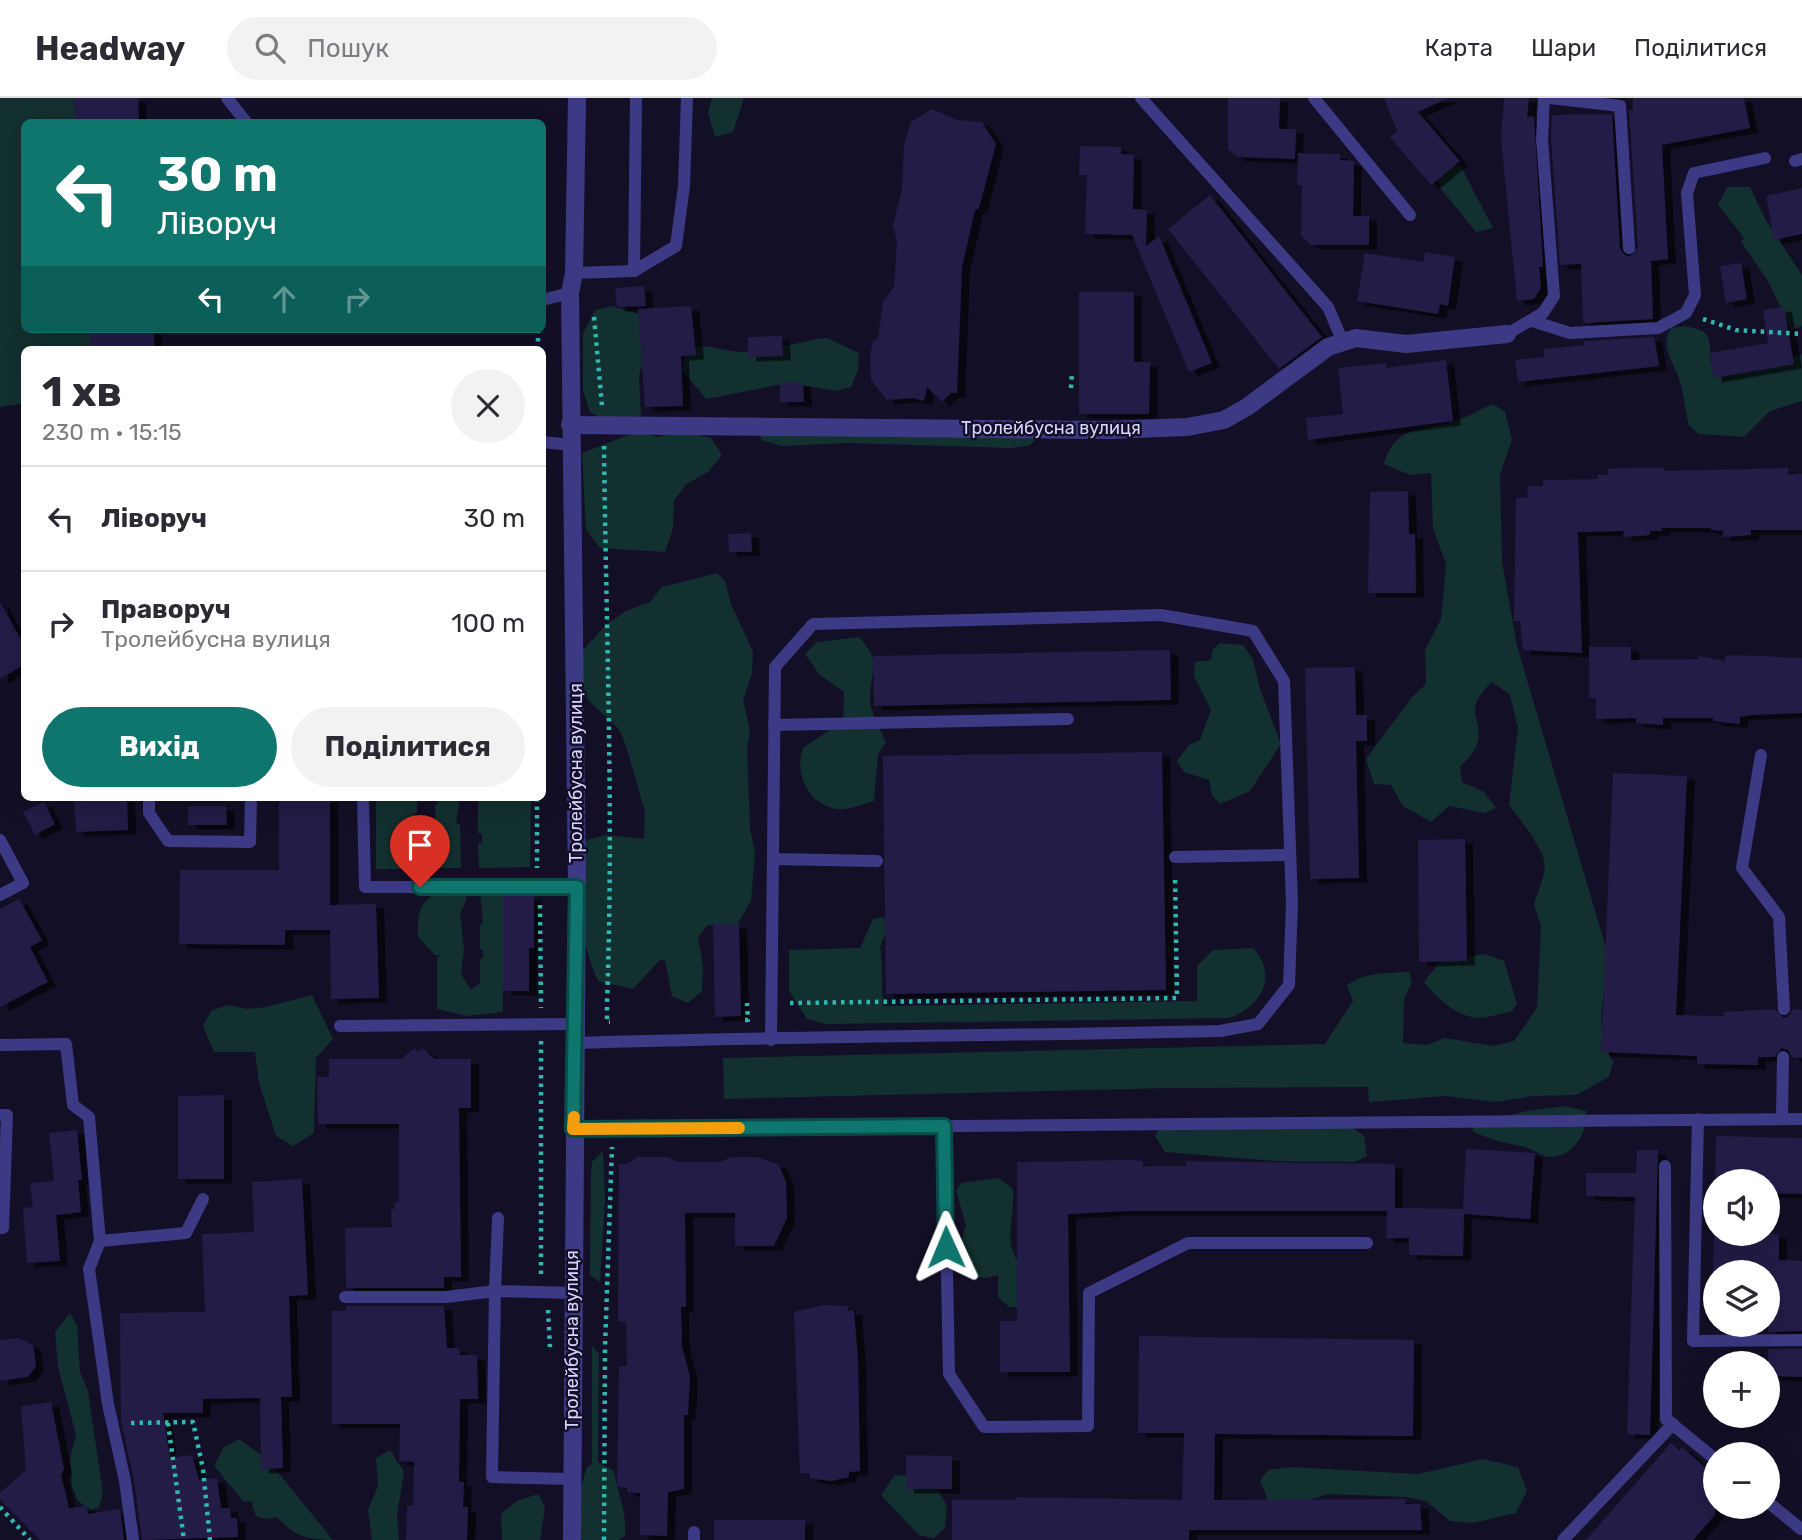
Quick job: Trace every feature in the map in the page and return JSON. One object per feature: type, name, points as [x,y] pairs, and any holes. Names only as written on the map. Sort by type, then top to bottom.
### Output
[{"type":"street","name":"Тролейбусна вулиця","points":[[572,1540],[573,1129],[577,887],[570,293],[574,273],[577,98]]},
{"type":"street","name":"Тролейбусна вулиця","points":[[570,425],[604,423],[1109,430],[1187,428],[1224,420],[1236,414],[1328,347],[1356,338],[1406,344],[1507,334]]},
{"type":"lane","points":[[227,98],[244,119]]},
{"type":"lane","points":[[635,271],[636,98]]},
{"type":"lane","points":[[574,273],[635,271],[676,246],[684,186],[687,98]]},
{"type":"lane","points":[[1141,98],[1328,307],[1343,342]]},
{"type":"lane","points":[[1314,98],[1410,215]]},
{"type":"lane","points":[[1507,334],[1544,313],[1554,296],[1542,139],[1544,98]]},
{"type":"lane","points":[[1550,98],[1620,106],[1629,248]]},
{"type":"lane","points":[[1532,321],[1570,332],[1658,328],[1686,313],[1695,295],[1687,193],[1694,173],[1765,158]]},
{"type":"lane","points":[[546,299],[570,293]]},
{"type":"lane","points":[[546,442],[572,445]]},
{"type":"lane","points":[[575,1044],[1220,1031],[1258,1024],[1289,985],[1290,855],[1284,681],[1253,631],[1161,615],[813,624],[775,667],[771,1040]]},
{"type":"lane","points":[[774,725],[1068,719]]},
{"type":"lane","points":[[1761,755],[1742,867],[1779,917],[1784,1009]]},
{"type":"lane","points":[[149,801],[149,813],[169,841],[223,842],[250,842],[251,801]]},
{"type":"lane","points":[[363,801],[365,887],[577,887]]},
{"type":"lane","points":[[0,840],[23,883],[0,895]]},
{"type":"lane","points":[[1175,857],[1290,855]]},
{"type":"lane","points":[[773,859],[877,861]]},
{"type":"lane","points":[[340,1026],[541,1027],[576,1024]]},
{"type":"lane","points":[[0,1045],[66,1044],[73,1105],[89,1117],[100,1241],[89,1269],[133,1540]]},
{"type":"lane","points":[[1782,1118],[1783,1057]]},
{"type":"lane","points":[[0,1115],[7,1115],[3,1228],[0,1228]]},
{"type":"lane","points":[[1698,1119],[1693,1341],[1802,1340]]},
{"type":"lane","points":[[573,1129],[1802,1119]]},
{"type":"lane","points":[[944,1126],[949,1374],[984,1427],[1088,1426],[1089,1293],[1188,1243],[1367,1243]]},
{"type":"lane","points":[[1665,1166],[1666,1419],[1703,1449]]},
{"type":"lane","points":[[100,1241],[186,1233],[203,1199]]},
{"type":"lane","points":[[498,1219],[492,1477],[572,1479]]},
{"type":"lane","points":[[345,1297],[446,1297],[495,1291],[573,1293]]},
{"type":"lane","points":[[1563,1540],[1673,1424]]},
{"type":"lane","points":[[1780,1512],[1802,1530],[1794,1540]]},
{"type":"path","points":[[1686,313],[1736,330],[1802,334]]},
{"type":"path","points":[[1071,388],[1072,372]]},
{"type":"path","points":[[604,423],[607,771],[612,876],[607,1022],[616,1022]]},
{"type":"path","points":[[537,801],[536,863],[540,887],[541,1278],[549,1315],[550,1356]]},
{"type":"path","points":[[790,1003],[1177,998],[1175,857]]},
{"type":"path","points":[[604,1540],[605,1347],[613,1129]]},
{"type":"path","points":[[112,1423],[192,1422],[203,1469],[210,1540]]},
{"type":"path","points":[[169,1423],[184,1540]]},
{"type":"path","points":[[0,1507],[30,1540]]},
{"type":"green space","points":[[0,98],[87,98],[93,105],[86,119],[21,119],[21,333],[95,333],[97,346],[21,346],[21,404],[0,407]]},
{"type":"green space","points":[[712,98],[744,98],[733,132],[715,137],[708,113]]},
{"type":"green space","points":[[1442,162],[1461,167],[1493,228],[1476,232],[1441,189],[1434,167]]},
{"type":"green space","points":[[1727,187],[1750,187],[1765,219],[1802,275],[1802,326],[1791,330],[1768,281],[1741,242],[1744,238],[1718,205]]},
{"type":"green space","points":[[611,306],[639,314],[644,357],[639,376],[641,416],[621,421],[609,420],[590,412],[583,391],[583,334],[595,310]]},
{"type":"green space","points":[[1684,326],[1700,330],[1708,337],[1711,363],[1758,365],[1780,362],[1802,354],[1802,401],[1770,411],[1744,437],[1699,434],[1689,426],[1680,382],[1667,347],[1671,328]]},
{"type":"green space","points":[[827,338],[859,353],[858,370],[851,387],[836,391],[788,383],[706,399],[682,370],[686,355],[699,346],[753,352]]},
{"type":"green space","points":[[1493,404],[1505,412],[1512,440],[1500,474],[1502,562],[1517,646],[1608,955],[1601,1016],[1603,1042],[1613,1062],[1609,1077],[1576,1095],[1534,1096],[1495,1102],[1446,1096],[1369,1102],[1368,1087],[1172,1088],[724,1099],[723,1058],[1325,1044],[1353,1001],[1347,986],[1360,978],[1384,973],[1409,972],[1412,982],[1404,1000],[1403,1043],[1428,1045],[1444,1038],[1494,1046],[1514,1041],[1537,1008],[1541,926],[1534,904],[1545,871],[1543,856],[1531,834],[1509,805],[1518,728],[1510,695],[1492,682],[1482,693],[1475,710],[1478,739],[1474,751],[1460,767],[1462,782],[1484,792],[1496,808],[1485,813],[1449,806],[1431,822],[1403,806],[1391,785],[1374,784],[1366,759],[1412,697],[1426,684],[1425,650],[1441,619],[1446,564],[1433,528],[1431,473],[1410,475],[1384,464],[1390,450],[1405,435],[1458,420]]},
{"type":"green space","points":[[1033,426],[1038,438],[1029,446],[1011,448],[848,443],[782,446],[761,440],[759,427]]},
{"type":"green space","points":[[677,431],[711,438],[722,455],[708,472],[687,484],[674,500],[673,528],[665,552],[600,548],[586,530],[582,453],[636,432],[659,437]]},
{"type":"green space","points":[[717,573],[725,581],[731,604],[753,652],[752,674],[743,700],[750,731],[747,749],[750,828],[755,853],[751,901],[737,925],[708,925],[698,937],[703,966],[702,991],[688,1003],[672,996],[665,960],[660,960],[633,989],[598,981],[592,966],[582,930],[577,891],[581,855],[587,840],[606,835],[644,839],[645,812],[619,729],[588,700],[580,676],[583,650],[607,624],[626,611],[650,602],[662,587]]},
{"type":"green space","points":[[859,637],[873,660],[870,702],[886,743],[878,754],[874,801],[836,809],[826,806],[811,794],[800,767],[803,748],[843,721],[844,692],[819,674],[805,654],[817,642]]},
{"type":"green space","points":[[1220,643],[1243,645],[1253,659],[1259,686],[1281,744],[1250,791],[1220,804],[1212,795],[1209,780],[1184,772],[1177,761],[1189,745],[1200,740],[1211,710],[1194,676],[1195,662],[1211,660],[1213,649]]},
{"type":"green space","points":[[376,801],[417,801],[417,813],[413,814],[413,823],[417,823],[417,841],[413,841],[413,851],[417,851],[418,869],[376,869]]},
{"type":"green space","points":[[438,801],[460,801],[456,823],[460,824],[461,868],[436,868],[435,805]]},
{"type":"green space","points":[[478,801],[531,801],[530,867],[479,868],[478,843],[482,843],[482,834],[478,833]]},
{"type":"green space","points":[[454,885],[467,898],[460,914],[464,949],[461,974],[471,990],[480,983],[480,959],[483,958],[483,949],[480,949],[480,925],[483,924],[480,893],[503,893],[503,1012],[466,1016],[437,1009],[437,958],[440,955],[435,955],[418,937],[419,916],[429,898]]},
{"type":"green space","points":[[884,917],[886,932],[879,949],[883,1006],[1197,1001],[1197,966],[1213,950],[1253,948],[1265,969],[1265,980],[1258,998],[1240,1013],[1229,1018],[825,1024],[807,1019],[789,991],[789,950],[860,948],[873,919]]},
{"type":"green space","points":[[1485,954],[1504,961],[1517,1004],[1511,1012],[1482,1018],[1470,1017],[1448,1006],[1424,982],[1440,962]]},
{"type":"green space","points":[[312,995],[333,1039],[316,1058],[314,1133],[293,1146],[276,1136],[259,1083],[255,1052],[214,1052],[203,1026],[211,1011],[227,1005],[248,1009],[266,1007]]},
{"type":"green space","points":[[1565,1106],[1586,1111],[1586,1119],[1578,1142],[1559,1156],[1547,1157],[1472,1131],[1475,1124],[1527,1111]]},
{"type":"green space","points":[[1346,1123],[1364,1136],[1367,1156],[1355,1162],[1276,1161],[1165,1152],[1155,1136],[1160,1126]]},
{"type":"green space","points":[[603,1151],[605,1201],[600,1282],[590,1275],[591,1173],[592,1162]]},
{"type":"green space","points":[[999,1178],[1013,1189],[1010,1237],[1012,1247],[1015,1257],[1032,1278],[1026,1308],[1009,1307],[998,1297],[998,1275],[986,1278],[972,1276],[963,1266],[958,1252],[966,1225],[956,1191],[961,1183]]},
{"type":"green space","points":[[70,1313],[77,1325],[80,1372],[88,1391],[103,1493],[99,1507],[91,1510],[78,1501],[72,1486],[70,1458],[76,1435],[58,1367],[55,1332]]},
{"type":"green space","points":[[592,1346],[599,1353],[598,1462],[614,1471],[625,1518],[625,1536],[618,1540],[583,1540],[578,1535],[581,1487],[587,1467],[592,1464]]},
{"type":"green space","points":[[239,1439],[268,1460],[333,1540],[302,1536],[289,1529],[277,1517],[266,1519],[256,1516],[251,1501],[243,1501],[214,1466],[223,1448]]},
{"type":"green space","points":[[390,1450],[404,1472],[397,1515],[399,1540],[372,1540],[368,1510],[378,1486],[376,1458]]},
{"type":"green space","points":[[1483,1459],[1518,1467],[1527,1491],[1516,1513],[1473,1523],[1450,1521],[1426,1501],[1407,1497],[1328,1494],[1307,1501],[1268,1500],[1260,1481],[1268,1470],[1289,1467],[1418,1474]]},
{"type":"green space","points":[[895,1475],[925,1483],[943,1498],[947,1508],[945,1528],[934,1538],[919,1535],[881,1495]]},
{"type":"green space","points":[[538,1494],[545,1507],[540,1540],[502,1540],[501,1514],[517,1501]]},
{"type":"building","points":[[74,98],[138,98],[139,119],[75,119]]},
{"type":"building","points":[[1228,98],[1280,98],[1279,129],[1296,129],[1295,159],[1238,157],[1228,149]]},
{"type":"building","points":[[1384,98],[1449,98],[1418,112],[1460,161],[1431,185],[1390,137],[1397,131]]},
{"type":"building","points":[[1504,98],[1529,98],[1527,117],[1534,116],[1543,267],[1539,267],[1541,288],[1534,299],[1517,301],[1501,139]]},
{"type":"building","points":[[1633,98],[1744,98],[1750,128],[1662,145],[1668,259],[1651,261],[1653,319],[1583,323],[1581,264],[1560,265],[1551,139],[1552,115],[1612,114],[1620,249],[1630,257],[1638,247],[1629,110],[1633,110]]},
{"type":"building","points":[[932,109],[957,120],[982,122],[996,144],[979,208],[975,210],[962,267],[957,393],[951,393],[942,402],[927,387],[924,401],[913,398],[887,400],[871,380],[870,356],[873,341],[878,338],[883,302],[894,287],[897,241],[893,225],[902,189],[904,144],[911,122]]},
{"type":"building","points":[[1080,146],[1121,147],[1121,154],[1134,155],[1133,209],[1147,210],[1146,246],[1159,236],[1212,363],[1189,372],[1132,235],[1085,234],[1087,175],[1079,175]]},
{"type":"building","points":[[1298,153],[1340,154],[1340,160],[1354,161],[1353,216],[1369,216],[1369,245],[1311,245],[1301,236],[1302,185],[1297,185]]},
{"type":"building","points":[[1802,188],[1802,234],[1774,240],[1766,196]]},
{"type":"building","points":[[1210,195],[1322,337],[1279,369],[1168,229]]},
{"type":"building","points":[[1425,252],[1455,257],[1448,306],[1440,304],[1438,314],[1357,301],[1365,253],[1424,262]]},
{"type":"building","points":[[1741,263],[1747,299],[1726,303],[1720,266]]},
{"type":"building","points":[[644,286],[646,306],[617,307],[615,288]]},
{"type":"building","points":[[1079,292],[1134,292],[1134,362],[1150,362],[1149,414],[1079,414]]},
{"type":"building","points":[[691,306],[696,355],[681,356],[683,406],[645,407],[638,309]]},
{"type":"building","points":[[1784,307],[1794,364],[1714,378],[1710,353],[1768,343],[1763,310]]},
{"type":"building","points":[[89,333],[153,333],[155,346],[91,346]]},
{"type":"building","points":[[782,336],[783,356],[748,357],[748,337]]},
{"type":"building","points":[[1654,337],[1659,366],[1518,382],[1515,360],[1544,357],[1544,349],[1584,345],[1584,341]]},
{"type":"building","points":[[1446,360],[1453,421],[1308,440],[1306,418],[1343,414],[1338,368],[1386,363],[1386,368]]},
{"type":"building","points":[[780,382],[803,382],[804,402],[780,402]]},
{"type":"building","points":[[1664,468],[1665,471],[1788,468],[1788,474],[1802,474],[1802,530],[1751,530],[1751,535],[1723,537],[1723,531],[1711,528],[1662,528],[1662,531],[1650,531],[1650,535],[1623,537],[1624,531],[1578,532],[1582,653],[1523,650],[1520,621],[1514,621],[1516,498],[1528,497],[1527,486],[1543,486],[1543,480],[1598,479],[1598,475],[1608,475],[1608,469]]},
{"type":"building","points":[[1408,491],[1409,534],[1415,534],[1416,593],[1368,593],[1370,492]]},
{"type":"building","points":[[751,533],[752,552],[729,552],[728,534]]},
{"type":"building","points":[[0,602],[21,640],[21,667],[0,679]]},
{"type":"building","points":[[1589,647],[1631,647],[1631,660],[1699,659],[1699,656],[1725,661],[1725,656],[1735,655],[1802,658],[1802,713],[1740,717],[1740,724],[1713,721],[1713,718],[1663,718],[1663,725],[1636,723],[1636,718],[1596,719],[1596,698],[1589,698]]},
{"type":"building","points":[[1170,650],[1171,700],[874,706],[873,656]]},
{"type":"building","points":[[1355,667],[1356,715],[1367,715],[1367,741],[1356,741],[1359,878],[1310,879],[1305,668]]},
{"type":"building","points":[[1162,752],[1166,990],[886,994],[883,756]]},
{"type":"building","points":[[1613,773],[1687,776],[1676,1015],[1724,1016],[1724,1012],[1775,1009],[1784,1018],[1789,1016],[1793,1009],[1802,1010],[1802,1058],[1792,1057],[1788,1050],[1782,1048],[1774,1057],[1758,1057],[1758,1065],[1697,1064],[1697,1056],[1601,1052]]},
{"type":"building","points":[[74,801],[127,801],[128,830],[76,832]]},
{"type":"building","points":[[279,801],[330,801],[330,905],[376,904],[379,998],[331,999],[330,930],[285,930],[285,945],[179,944],[180,870],[279,870]]},
{"type":"building","points":[[44,802],[55,824],[35,835],[23,812]]},
{"type":"building","points":[[188,806],[226,806],[227,825],[188,825]]},
{"type":"building","points":[[1465,839],[1467,961],[1419,962],[1418,840]]},
{"type":"building","points":[[503,896],[534,896],[534,948],[529,948],[529,991],[503,991]]},
{"type":"building","points":[[19,899],[42,940],[30,947],[48,982],[0,1007],[0,909]]},
{"type":"building","points":[[713,924],[739,924],[741,1016],[715,1017]]},
{"type":"building","points":[[415,1048],[418,1052],[422,1048],[435,1059],[471,1059],[471,1108],[459,1108],[461,1277],[444,1277],[444,1288],[346,1288],[345,1228],[392,1227],[391,1209],[395,1209],[395,1202],[399,1202],[399,1124],[318,1124],[317,1077],[329,1077],[329,1059],[401,1059]]},
{"type":"building","points":[[224,1095],[224,1179],[178,1179],[178,1096]]},
{"type":"building","points":[[77,1130],[82,1180],[78,1180],[81,1212],[56,1215],[60,1261],[27,1263],[23,1208],[33,1207],[30,1183],[54,1181],[49,1133]]},
{"type":"building","points":[[1716,1136],[1802,1138],[1802,1194],[1780,1193],[1780,1169],[1715,1169]]},
{"type":"building","points":[[1466,1149],[1535,1153],[1530,1219],[1464,1214],[1463,1256],[1409,1255],[1409,1238],[1386,1238],[1387,1211],[1129,1211],[1068,1214],[1070,1372],[1000,1372],[1000,1321],[1017,1321],[1017,1162],[1131,1160],[1143,1161],[1143,1166],[1186,1166],[1186,1161],[1395,1164],[1395,1208],[1463,1209]]},
{"type":"building","points":[[1637,1150],[1658,1150],[1650,1435],[1627,1434],[1635,1197],[1586,1196],[1586,1173],[1636,1173]]},
{"type":"building","points":[[637,1157],[668,1157],[678,1162],[721,1162],[731,1157],[757,1157],[779,1165],[786,1182],[787,1218],[774,1246],[735,1246],[735,1213],[685,1213],[686,1307],[681,1307],[682,1347],[690,1376],[688,1415],[684,1415],[684,1489],[668,1492],[667,1536],[640,1535],[640,1493],[627,1492],[627,1488],[617,1486],[619,1366],[627,1366],[626,1322],[618,1321],[619,1164],[627,1164]]},
{"type":"building","points":[[302,1179],[308,1295],[289,1296],[292,1397],[281,1397],[283,1468],[261,1469],[260,1398],[203,1399],[203,1413],[163,1413],[170,1458],[192,1455],[199,1480],[217,1478],[221,1508],[230,1508],[231,1518],[237,1518],[238,1537],[142,1540],[134,1480],[121,1422],[120,1313],[205,1312],[202,1234],[254,1232],[252,1182]]},
{"type":"building","points":[[1714,1246],[1779,1246],[1779,1260],[1713,1260]]},
{"type":"building","points":[[1780,1260],[1802,1261],[1802,1331],[1780,1332]]},
{"type":"building","points":[[824,1305],[848,1306],[848,1311],[854,1310],[858,1360],[860,1471],[849,1472],[849,1477],[831,1481],[809,1478],[809,1473],[800,1473],[794,1312]]},
{"type":"building","points":[[346,1306],[444,1306],[447,1348],[459,1348],[460,1355],[477,1355],[478,1399],[460,1399],[459,1482],[464,1482],[463,1507],[468,1507],[467,1540],[406,1540],[407,1506],[413,1506],[414,1462],[399,1461],[400,1424],[332,1424],[332,1311],[346,1311]]},
{"type":"building","points":[[1139,1336],[1414,1340],[1413,1436],[1215,1434],[1214,1500],[1405,1499],[1405,1504],[1420,1504],[1422,1530],[1189,1530],[1189,1540],[952,1540],[952,1500],[1016,1500],[1016,1497],[1182,1500],[1184,1433],[1138,1433]]},
{"type":"building","points":[[19,1338],[33,1345],[36,1366],[28,1377],[0,1381],[0,1340]]},
{"type":"building","points":[[1802,1349],[1802,1377],[1780,1376],[1780,1351],[1768,1351]]},
{"type":"building","points":[[51,1402],[64,1469],[61,1475],[69,1508],[87,1506],[88,1514],[120,1509],[124,1540],[40,1540],[0,1500],[0,1493],[26,1470],[21,1406]]},
{"type":"building","points":[[1671,1443],[1679,1450],[1682,1447],[1703,1465],[1703,1519],[1711,1519],[1693,1540],[1586,1540]]},
{"type":"building","points":[[906,1455],[952,1456],[952,1489],[906,1489]]},
{"type":"building","points":[[714,1520],[805,1520],[805,1540],[714,1540]]},
{"type":"slow traffic","points":[[574,1117],[573,1129],[739,1128]]},
{"type":"route","points":[[420,887],[577,887],[573,1129],[944,1126],[946,1247]]}]
